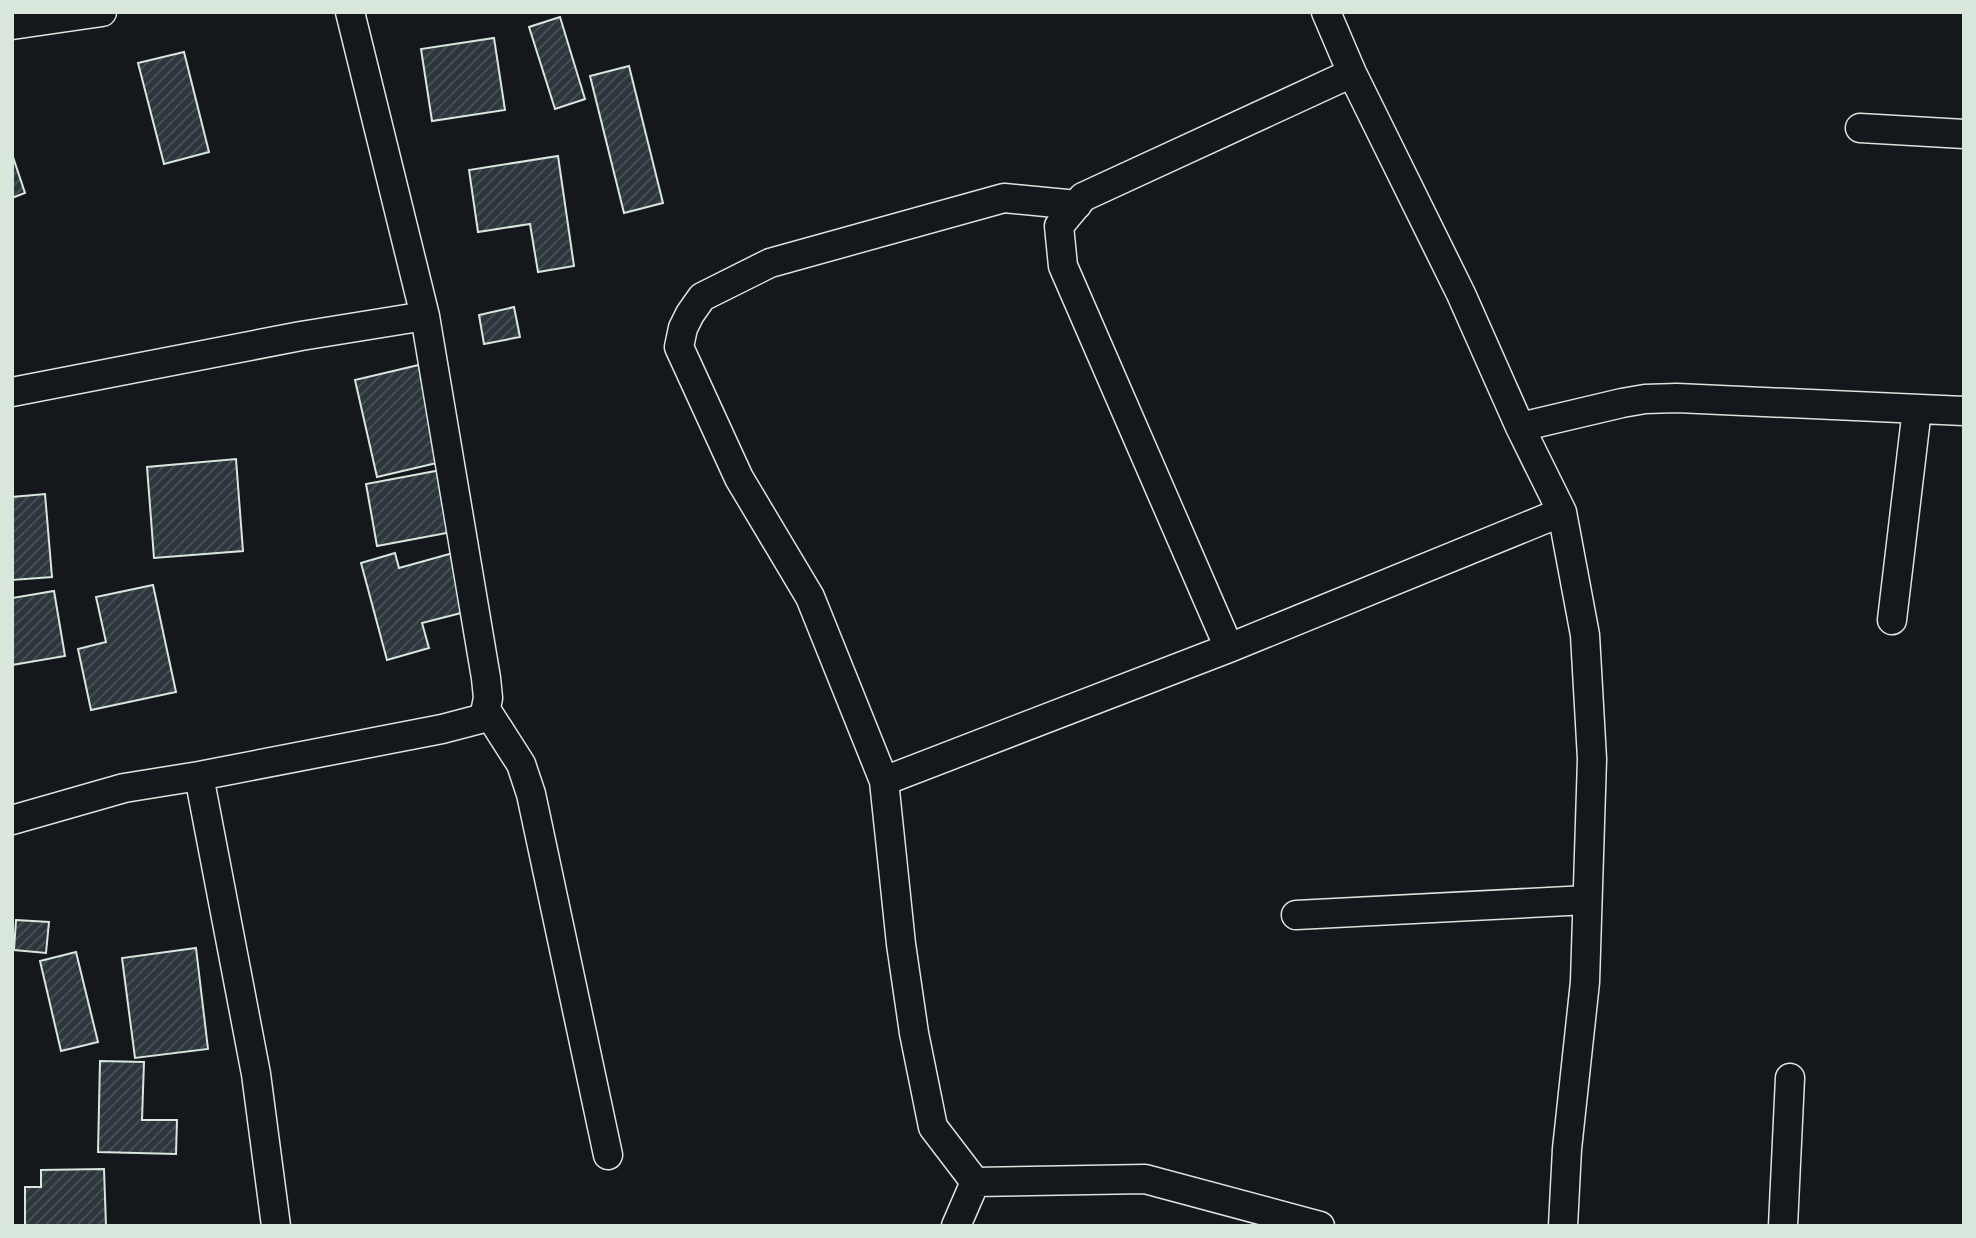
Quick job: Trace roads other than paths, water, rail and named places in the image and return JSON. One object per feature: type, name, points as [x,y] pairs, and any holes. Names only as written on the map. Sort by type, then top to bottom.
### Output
[{"type":"street","points":[[12,25],[102,12]]},
{"type":"street","points":[[12,820],[124,788],[442,729],[484,718],[487,711],[486,678],[425,316],[350,12]]},
{"type":"street","points":[[1326,12],[1352,74],[1461,294],[1520,427],[1562,512],[1585,635],[1592,759],[1585,982],[1567,1149],[1563,1226]]},
{"type":"street","points":[[1229,648],[1063,266],[1059,226],[1083,197],[1352,74]]},
{"type":"street","points":[[1860,128],[1964,134]]},
{"type":"street","points":[[975,1182],[933,1127],[914,1033],[901,944],[884,781],[810,597],[739,478],[679,347],[683,328],[702,297],[770,263],[1004,198],[1077,205]]},
{"type":"street","points":[[12,392],[301,336],[425,316]]},
{"type":"street","points":[[1520,427],[1645,399],[1677,398],[1964,411]]},
{"type":"street","points":[[1892,620],[1917,409]]},
{"type":"street","points":[[884,781],[1229,648],[1562,512]]},
{"type":"street","points":[[487,711],[521,764],[531,794],[608,1155]]},
{"type":"street","points":[[199,776],[256,1074],[276,1226]]},
{"type":"street","points":[[1296,915],[1587,900]]},
{"type":"street","points":[[1783,1226],[1790,1078]]},
{"type":"street","points":[[975,1182],[1145,1179],[1321,1226]]},
{"type":"street","points":[[956,1226],[975,1182]]}]
